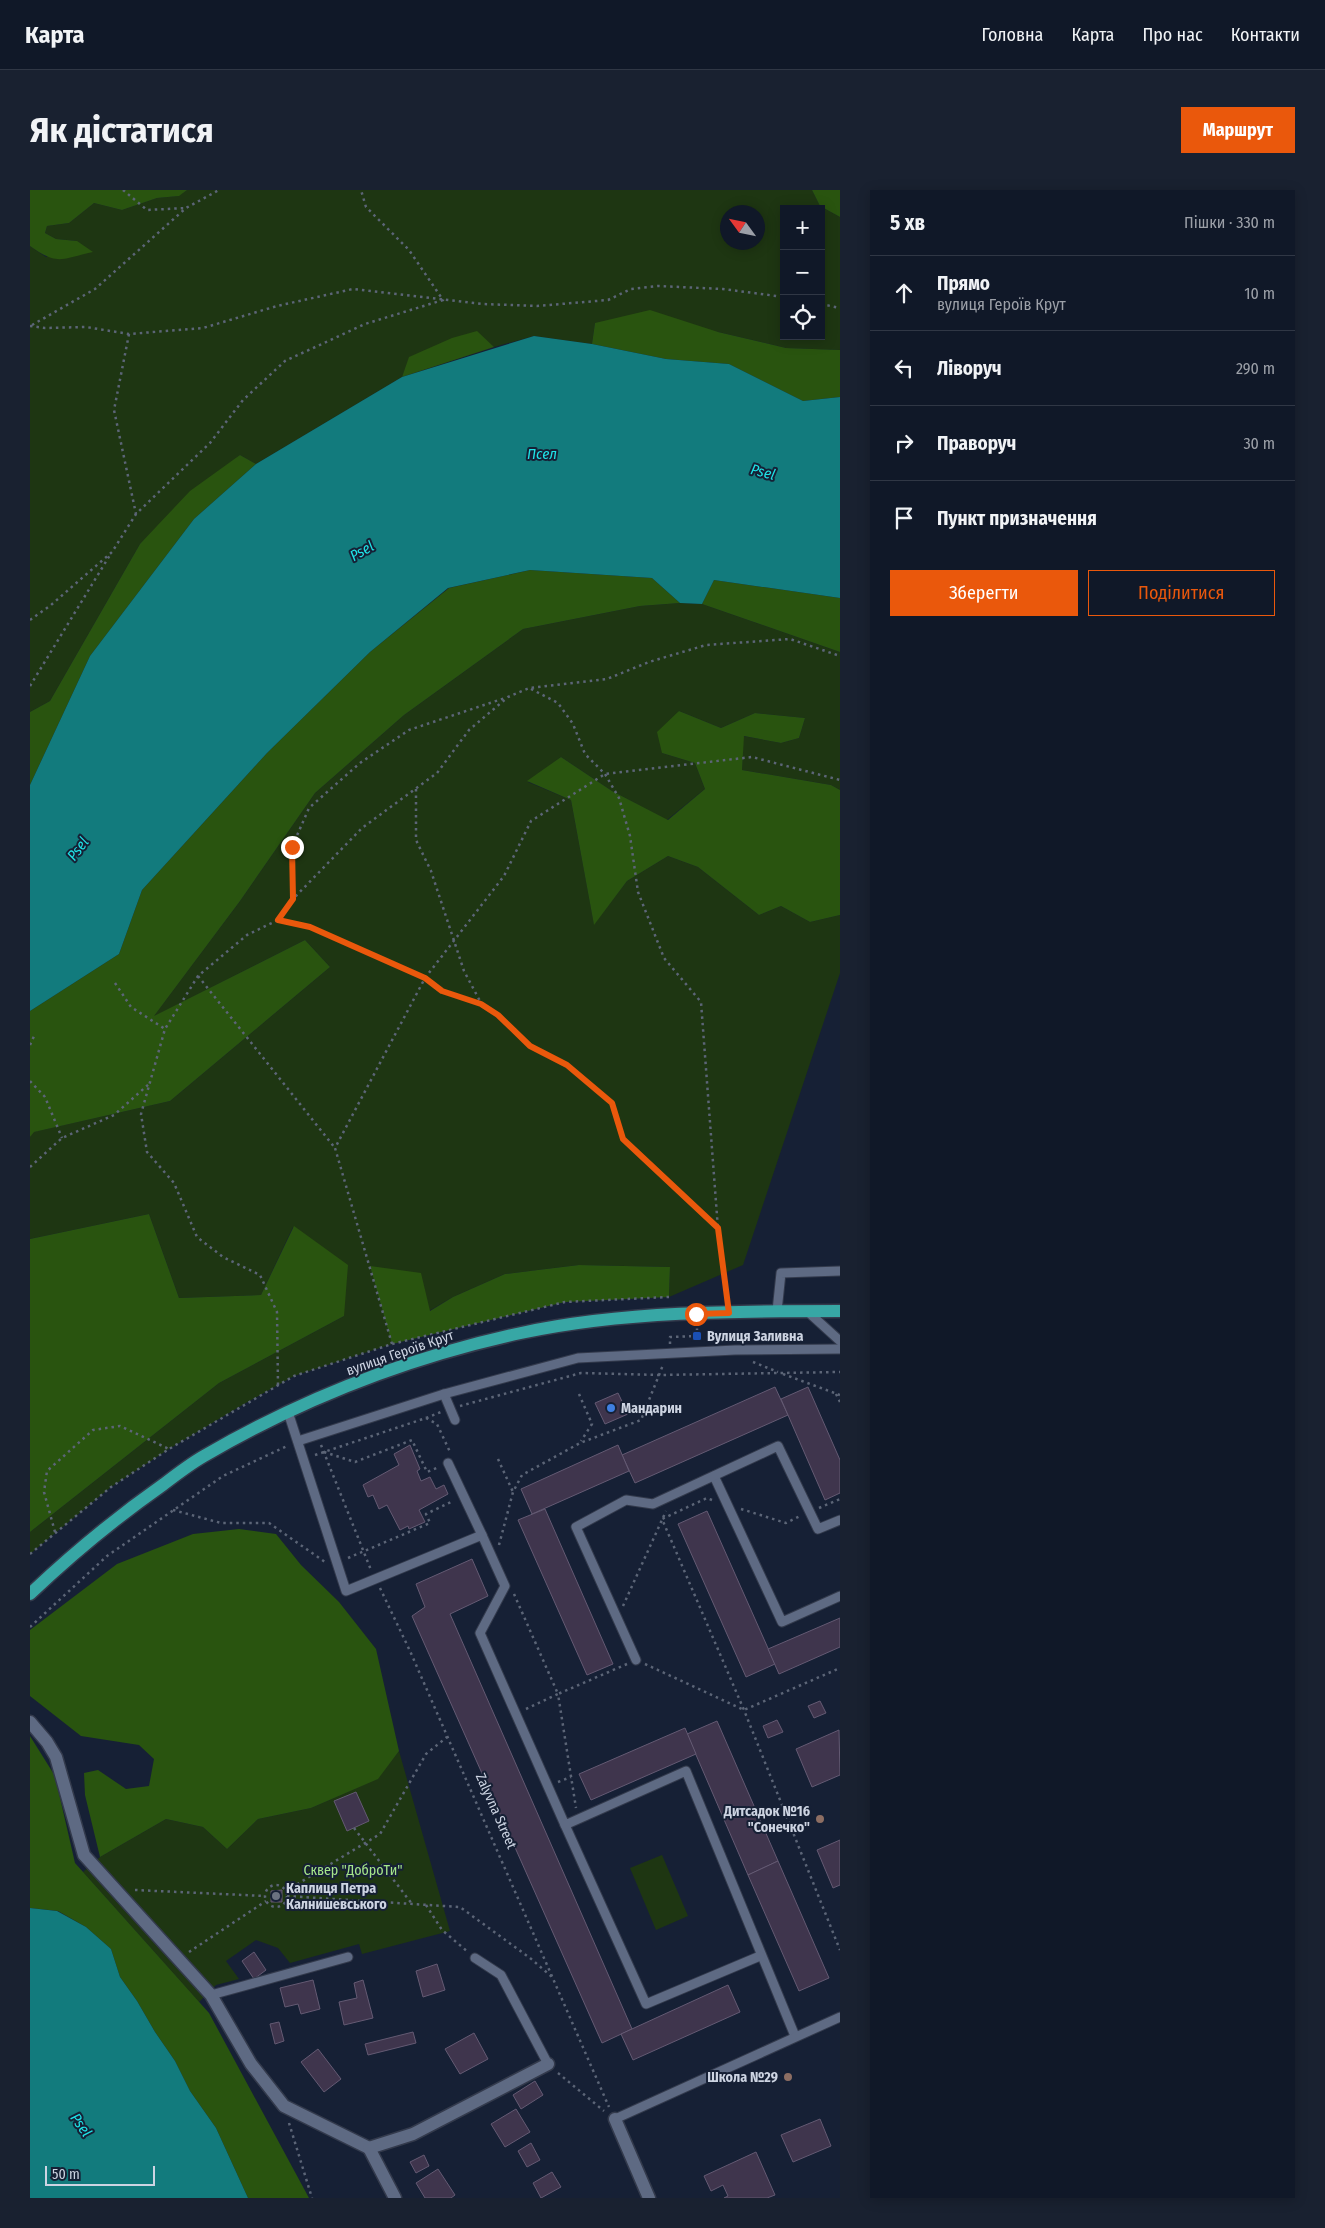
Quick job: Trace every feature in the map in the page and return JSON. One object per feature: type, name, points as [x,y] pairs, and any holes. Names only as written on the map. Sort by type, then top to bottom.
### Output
[{"type":"main road","name":"вулиця Героїв Крут","points":[[30,1594],[125,1511],[202,1456],[288,1412],[367,1378],[451,1350],[523,1332],[589,1323],[696,1314],[840,1311]]},
{"type":"street","points":[[30,1722],[47,1742],[56,1757],[84,1855],[212,1995],[251,2064],[284,2106],[369,2148],[395,2198]]},
{"type":"street","points":[[369,2148],[414,2134],[548,2064]]},
{"type":"street","points":[[615,2120],[649,2198]]},
{"type":"lane","points":[[777,1311],[780,1273],[840,1272]]},
{"type":"lane","points":[[807,1311],[840,1341]]},
{"type":"lane","points":[[298,1441],[444,1394],[578,1358],[735,1350],[840,1349]]},
{"type":"lane","points":[[444,1394],[455,1420]]},
{"type":"lane","points":[[288,1412],[346,1590],[482,1535]]},
{"type":"lane","points":[[636,1660],[576,1526],[626,1500],[652,1504],[778,1446],[818,1530],[840,1520]]},
{"type":"lane","points":[[448,1463],[505,1586],[480,1633],[646,2004],[760,1956]]},
{"type":"lane","points":[[714,1476],[782,1622],[840,1596]]},
{"type":"lane","points":[[565,1825],[686,1771],[760,1956],[795,2036]]},
{"type":"lane","points":[[212,1995],[348,1957]]},
{"type":"lane","points":[[475,1958],[501,1975],[548,2064]]},
{"type":"lane","points":[[615,2120],[840,2017]]},
{"type":"path","points":[[123,190],[147,210],[186,208]]},
{"type":"path","points":[[30,326],[95,289],[186,208],[219,190]]},
{"type":"path","points":[[361,190],[366,208],[409,250],[444,300]]},
{"type":"path","points":[[30,326],[45,328],[86,326],[129,334],[203,328],[277,306],[353,289],[483,304],[537,306],[608,300],[632,289],[658,286],[722,289],[780,296]]},
{"type":"path","points":[[30,686],[136,514],[210,443],[243,400],[285,360],[365,324],[444,300]]},
{"type":"path","points":[[825,305],[840,308]]},
{"type":"path","points":[[129,334],[114,410],[136,514]]},
{"type":"path","points":[[30,620],[51,605],[112,552]]},
{"type":"path","points":[[293,899],[292,847],[309,808],[360,763],[408,730],[508,697],[529,688],[608,679],[650,662],[706,645],[790,639],[840,656]]},
{"type":"path","points":[[529,688],[558,704],[573,724],[585,754],[605,774],[619,798],[630,836],[638,892],[664,958],[701,1002],[718,1228],[729,1313]]},
{"type":"path","points":[[278,1385],[276,1312],[260,1275],[223,1257],[197,1237],[174,1183],[147,1152],[141,1114],[165,1029],[198,976],[247,935],[278,920],[293,899],[362,828],[437,774],[469,730],[508,697]]},
{"type":"path","points":[[336,1148],[425,978],[504,876],[531,822],[605,774],[752,757],[840,780]]},
{"type":"path","points":[[416,788],[416,840],[431,871],[464,971],[481,1004]]},
{"type":"path","points":[[278,920],[310,927],[425,978],[442,991],[481,1004],[498,1015],[530,1046],[567,1065],[612,1103],[623,1139],[718,1228]]},
{"type":"path","points":[[198,976],[336,1148],[392,1344]]},
{"type":"path","points":[[115,984],[131,1007],[165,1029]]},
{"type":"path","points":[[30,1045],[35,1034]]},
{"type":"path","points":[[30,1081],[45,1097],[62,1138]]},
{"type":"path","points":[[30,1167],[62,1138],[114,1115],[150,1083]]},
{"type":"path","points":[[30,1554],[111,1487],[169,1449],[294,1376],[392,1344],[565,1302],[669,1297]]},
{"type":"path","points":[[670,1337],[697,1336],[696,1314]]},
{"type":"path","points":[[496,1554],[512,1492],[522,1475],[580,1442],[641,1420],[669,1353]]},
{"type":"path","points":[[746,1360],[838,1395],[840,1402]]},
{"type":"path","points":[[426,1418],[450,1409],[581,1373],[660,1375],[840,1372]]},
{"type":"path","points":[[579,1394],[592,1424],[580,1442]]},
{"type":"path","points":[[55,1532],[44,1492],[47,1471],[93,1430],[120,1426],[169,1449]]},
{"type":"path","name":"Zalyvna Street","points":[[317,1436],[375,1578],[615,2120]]},
{"type":"path","points":[[324,1452],[355,1462],[412,1440],[427,1472],[439,1467],[443,1475]]},
{"type":"path","points":[[30,1627],[107,1556],[173,1510],[223,1476],[298,1441]]},
{"type":"path","points":[[498,1459],[512,1492]]},
{"type":"path","points":[[618,1619],[673,1495]]},
{"type":"path","points":[[662,1519],[707,1498],[786,1522],[840,1499]]},
{"type":"path","points":[[337,1562],[430,1523],[426,1514],[454,1500],[458,1507]]},
{"type":"path","points":[[173,1510],[221,1523],[270,1523],[340,1573]]},
{"type":"path","points":[[662,1519],[744,1710],[840,1950]]},
{"type":"path","points":[[636,1660],[744,1710],[840,1668]]},
{"type":"path","points":[[515,1714],[558,1694],[577,1819]]},
{"type":"path","points":[[286,1892],[380,1834],[426,1754],[447,1737]]},
{"type":"path","points":[[354,1828],[412,1904]]},
{"type":"path","points":[[274,1885],[281,1886],[286,1892],[285,1903],[279,1907],[272,1906],[266,1901],[268,1889],[274,1885]]},
{"type":"path","points":[[116,1889],[266,1896]]},
{"type":"path","points":[[287,1896],[460,1907],[530,1958],[553,1978]]},
{"type":"path","points":[[178,1959],[266,1901]]},
{"type":"path","points":[[426,1905],[442,1930],[475,1958]]},
{"type":"path","points":[[548,2064],[615,2120]]},
{"type":"path","points":[[284,2106],[312,2198]]},
{"type":"green space","points":[[187,190],[812,190],[820,205],[780,205],[780,340],[825,340],[825,209],[840,217],[840,350],[786,348],[718,332],[595,323],[592,344],[534,336],[494,347],[477,332],[410,357],[402,377],[256,464],[240,455],[140,544],[50,701],[30,712],[30,246],[46,257],[77,241],[56,239],[45,233],[47,226],[69,223],[94,203],[122,210],[157,198],[178,196]]},
{"type":"green space","points":[[680,603],[702,604],[840,652],[840,790],[831,785],[742,770],[743,736],[781,743],[799,738],[805,718],[755,713],[721,728],[679,711],[662,753],[695,763],[705,789],[667,820],[612,791],[561,757],[528,782],[571,800],[594,924],[627,881],[668,856],[698,867],[759,915],[781,906],[810,922],[840,915],[840,973],[743,1265],[669,1297],[670,1267],[579,1265],[505,1274],[453,1297],[429,1311],[370,1266],[392,1344],[294,1376],[244,1404],[169,1449],[111,1487],[30,1554],[30,1532],[219,1383],[344,1316],[293,1227],[261,1295],[179,1298],[149,1214],[30,1239],[30,1137],[33,1132],[170,1101],[330,967],[305,940],[153,1017],[240,901],[315,793],[404,715],[523,629],[640,606]]},
{"type":"green space","name":"Сквер \"ДоброТи\"","points":[[399,1751],[450,1931],[362,1954],[359,1944],[290,1963],[278,1948],[256,1940],[226,1961],[239,1979],[216,1985],[199,2002],[83,1872],[100,1857],[166,1819],[203,1827],[227,1849],[258,1819],[311,1808],[377,1779]]},
{"type":"green space","points":[[662,1855],[688,1916],[656,1930],[630,1868]]},
{"type":"shaded area","points":[[30,190],[187,190],[179,196],[157,198],[122,210],[94,203],[69,223],[47,226],[45,233],[56,239],[77,241],[93,252],[54,259],[30,246]]},
{"type":"shaded area","points":[[812,190],[840,190],[840,217],[825,209],[825,205],[820,205]]},
{"type":"shaded area","points":[[650,310],[718,332],[786,348],[840,350],[840,397],[803,401],[729,364],[666,359],[592,344],[595,323]]},
{"type":"shaded area","points":[[477,331],[494,347],[402,377],[409,357],[452,338]]},
{"type":"shaded area","points":[[240,455],[256,464],[194,519],[90,656],[30,785],[30,712],[50,701],[140,544],[190,491]]},
{"type":"shaded area","points":[[530,570],[652,578],[680,603],[640,606],[523,629],[404,715],[315,793],[240,901],[154,1016],[305,940],[330,967],[170,1101],[34,1132],[30,1137],[30,1011],[119,954],[142,890],[267,753],[370,652],[449,588]]},
{"type":"shaded area","points":[[714,580],[840,598],[840,652],[702,604]]},
{"type":"shaded area","points":[[679,711],[721,728],[755,713],[805,718],[799,738],[781,743],[744,736],[742,770],[831,785],[840,790],[840,915],[810,922],[781,906],[759,915],[698,867],[668,856],[627,881],[594,925],[571,800],[527,781],[561,757],[612,791],[668,820],[705,789],[695,763],[662,753],[657,732]]},
{"type":"shaded area","points":[[149,1214],[179,1298],[261,1295],[294,1226],[348,1265],[344,1316],[219,1383],[30,1532],[30,1239]]},
{"type":"shaded area","points":[[579,1265],[670,1267],[669,1297],[565,1302],[392,1344],[370,1266],[421,1273],[430,1311],[453,1297],[505,1274]]},
{"type":"shaded area","points":[[239,1529],[276,1534],[301,1565],[339,1602],[376,1649],[399,1751],[378,1779],[311,1808],[258,1819],[227,1849],[203,1827],[166,1819],[100,1857],[85,1795],[84,1773],[98,1770],[126,1789],[149,1786],[154,1759],[139,1745],[81,1736],[30,1696],[30,1630],[117,1564],[193,1534]]},
{"type":"shaded area","points":[[30,1736],[55,1776],[75,1863],[209,2013],[309,2198],[248,2198],[216,2128],[190,2091],[175,2061],[120,1977],[111,1949],[86,1927],[58,1911],[30,1908]]},
{"type":"water","name":"Псел","points":[[534,336],[592,344],[666,359],[729,364],[803,401],[840,397],[840,598],[714,580],[702,604],[680,603],[652,578],[530,570],[448,588],[370,652],[267,753],[142,890],[119,954],[30,1011],[30,785],[90,656],[194,519],[256,464],[402,377]]},
{"type":"water","name":"Psel","points":[[30,1908],[57,1911],[86,1927],[111,1949],[120,1977],[175,2061],[190,2091],[216,2128],[248,2198],[30,2198]]},
{"type":"building","points":[[775,1387],[788,1415],[635,1483],[622,1455]]},
{"type":"building","points":[[808,1387],[840,1460],[840,1493],[825,1500],[781,1399]]},
{"type":"building","name":"Мандарин","points":[[618,1393],[628,1414],[605,1424],[595,1403]]},
{"type":"building","points":[[410,1445],[420,1469],[417,1471],[421,1481],[430,1477],[436,1489],[444,1485],[448,1494],[419,1510],[425,1522],[409,1529],[408,1526],[400,1530],[387,1505],[379,1509],[373,1495],[368,1497],[363,1485],[399,1465],[394,1454]]},
{"type":"building","points":[[618,1445],[629,1471],[532,1514],[521,1489]]},
{"type":"building","points":[[545,1509],[613,1664],[587,1675],[518,1520]]},
{"type":"building","points":[[707,1511],[775,1664],[746,1677],[678,1524]]},
{"type":"building","points":[[472,1559],[488,1596],[450,1614],[632,2029],[602,2043],[412,1616],[425,1607],[416,1584]]},
{"type":"building","points":[[840,1618],[840,1647],[779,1674],[768,1649]]},
{"type":"building","points":[[820,1701],[826,1713],[814,1718],[808,1706]]},
{"type":"building","points":[[777,1720],[783,1732],[768,1738],[763,1726]]},
{"type":"building","points":[[717,1721],[778,1861],[748,1875],[687,1734]]},
{"type":"building","points":[[685,1728],[696,1754],[591,1800],[579,1774]]},
{"type":"building","points":[[839,1730],[840,1775],[812,1787],[796,1749]]},
{"type":"building","points":[[356,1792],[369,1821],[347,1831],[334,1801]]},
{"type":"building","points":[[840,1840],[840,1885],[833,1888],[817,1850]]},
{"type":"building","points":[[778,1861],[829,1978],[799,1991],[748,1875]]},
{"type":"building","name":"Каплиця Петра Калнишевського","points":[[282,1890],[282,1902],[271,1902],[271,1891]]},
{"type":"building","points":[[254,1952],[266,1970],[254,1979],[242,1961]]},
{"type":"building","points":[[437,1964],[445,1990],[423,1997],[416,1971]]},
{"type":"building","points":[[313,1980],[320,2009],[301,2014],[298,2004],[285,2007],[280,1988]]},
{"type":"building","points":[[363,1980],[373,2018],[344,2025],[339,2002],[357,1998],[354,1983]]},
{"type":"building","points":[[728,1985],[740,2012],[633,2060],[621,2034]]},
{"type":"building","points":[[279,2022],[284,2041],[275,2044],[270,2024]]},
{"type":"building","points":[[413,2032],[416,2043],[368,2055],[365,2044]]},
{"type":"building","points":[[474,2033],[488,2059],[460,2074],[445,2049]]},
{"type":"building","points":[[318,2049],[341,2079],[324,2092],[301,2062]]},
{"type":"building","points":[[535,2081],[543,2095],[521,2109],[513,2095]]},
{"type":"building","points":[[516,2109],[530,2132],[505,2147],[491,2124]]},
{"type":"building","points":[[820,2119],[831,2146],[793,2162],[781,2135]]},
{"type":"building","points":[[531,2143],[540,2160],[527,2167],[518,2151]]},
{"type":"building","points":[[756,2152],[775,2195],[767,2198],[724,2198],[728,2196],[723,2185],[711,2191],[704,2176]]},
{"type":"building","points":[[424,2155],[429,2166],[416,2173],[410,2162]]},
{"type":"building","points":[[438,2169],[455,2195],[451,2198],[425,2198],[416,2183]]},
{"type":"building","points":[[552,2172],[561,2187],[541,2198],[533,2183]]},
{"type":"place","name":"Вулиця Заливна","points":[[697,1336]]},
{"type":"place","name":"Мандарин","points":[[611,1408]]},
{"type":"place","name":"Дитсадок №16 \"Сонечко\"","points":[[820,1819]]},
{"type":"place","name":"Каплиця Петра Калнишевського","points":[[276,1896]]},
{"type":"place","name":"Школа №29","points":[[788,2077]]},
{"type":"route","points":[[292,847],[293,899],[278,920],[310,927],[425,978],[442,991],[481,1004],[498,1015],[530,1046],[567,1065],[612,1103],[623,1139],[664,1175],[718,1228],[729,1313],[696,1314]]}]
